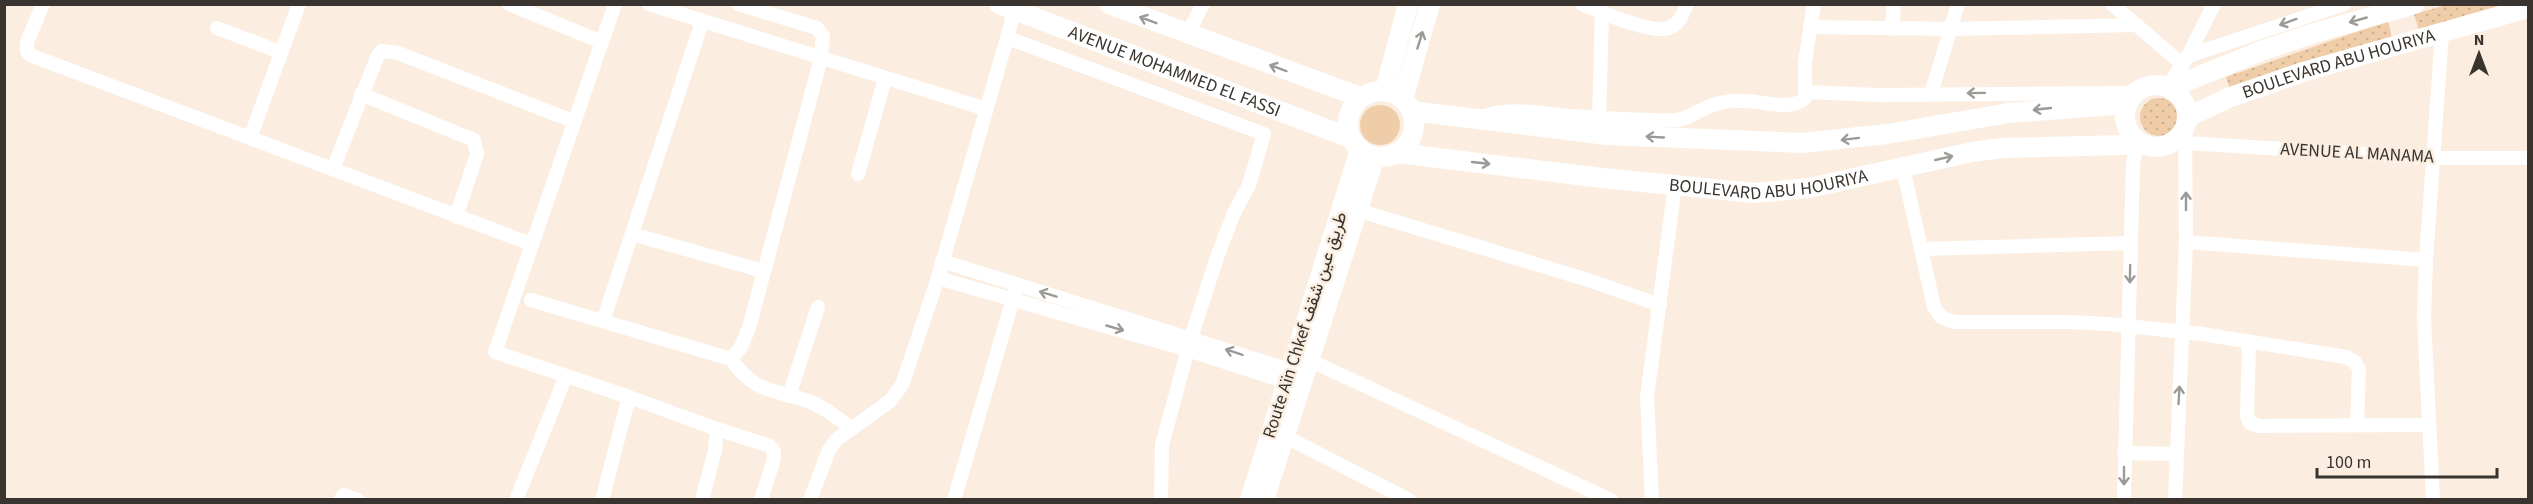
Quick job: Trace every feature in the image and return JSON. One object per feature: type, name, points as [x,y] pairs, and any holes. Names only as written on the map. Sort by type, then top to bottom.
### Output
[{"type":"main road","points":[[1109,4],[1187,35],[1360,97]]},
{"type":"main road","points":[[1385,90],[1408,4]]},
{"type":"main road","points":[[1407,105],[1430,4]]},
{"type":"main road","name":"BOULEVARD ABU HOURIYA","points":[[2168,87],[2261,51],[2402,6]]},
{"type":"main road","name":"AVENUE MOHAMMED EL FASSI","points":[[1007,7],[1273,108],[1362,148]]},
{"type":"main road","name":"BOULEVARD ABU HOURIYA","points":[[2186,130],[2228,98],[2284,78],[2529,8]]},
{"type":"main road","points":[[2152,85],[2168,87],[2184,100],[2186,130],[2179,138],[2166,146],[2155,147],[2139,142],[2130,133],[2126,123],[2132,98],[2152,85]]},
{"type":"main road","points":[[1385,90],[1407,105],[1414,120],[1410,139],[1397,153],[1390,156],[1362,148],[1348,117],[1354,103],[1360,97],[1370,92],[1385,90]]},
{"type":"main road","name":"BOULEVARD ABU HOURIYA","points":[[1407,105],[1479,118],[1607,135],[1802,143],[1887,134],[2009,113],[2132,98]]},
{"type":"main road","name":"BOULEVARD ABU HOURIYA","points":[[1397,153],[1755,193],[1809,188],[2002,147],[2139,142]]},
{"type":"main road","name":"Route Aïn Chkef طريق عين شقف","points":[[1264,500],[1357,210],[1362,148]]},
{"type":"main road","name":"Route Aïn Chkef طريق عين شقف","points":[[1250,500],[1362,148]]},
{"type":"street","points":[[43,4],[27,42],[27,51],[30,55],[531,244]]},
{"type":"street","points":[[250,138],[261,114],[280,52],[299,4]]},
{"type":"street","points":[[509,4],[602,42]]},
{"type":"street","points":[[615,4],[495,352],[770,446],[774,452],[774,459],[761,500]]},
{"type":"street","points":[[649,4],[679,9],[702,22],[986,109]]},
{"type":"street","points":[[731,359],[741,347],[749,328],[821,58],[823,36],[817,28],[738,4]]},
{"type":"street","points":[[1187,35],[1203,4]]},
{"type":"street","points":[[1582,4],[1624,20],[1664,29],[1678,22],[1687,4]]},
{"type":"street","points":[[1479,118],[1501,111],[1599,118],[1677,120],[1687,118],[1716,103],[1742,101],[1796,104],[1803,100],[1805,92],[1804,76],[1814,4]]},
{"type":"street","points":[[1892,29],[1894,4]]},
{"type":"street","points":[[1931,94],[1958,4]]},
{"type":"street","points":[[2168,87],[2186,61],[2214,4]]},
{"type":"street","points":[[2186,61],[2344,4]]},
{"type":"street","points":[[2116,6],[2137,25],[2186,61]]},
{"type":"street","points":[[810,500],[829,450],[851,428],[898,393],[938,278],[1008,38],[1007,7]]},
{"type":"street","points":[[1599,118],[1602,12]]},
{"type":"street","points":[[603,321],[702,22]]},
{"type":"street","points":[[1810,27],[1951,29],[2137,25]]},
{"type":"street","points":[[217,28],[280,52]]},
{"type":"street","points":[[2433,500],[2424,347],[2426,260],[2442,32]]},
{"type":"street","points":[[1008,38],[1264,134]]},
{"type":"street","points":[[333,169],[361,94],[378,55],[382,51],[389,50],[573,121]]},
{"type":"street","points":[[858,174],[885,79]]},
{"type":"street","points":[[1805,92],[2132,98]]},
{"type":"street","points":[[361,94],[474,140],[477,154],[456,217]]},
{"type":"street","points":[[1161,500],[1162,445],[1190,344],[1217,257],[1234,213],[1249,185],[1273,108]]},
{"type":"street","points":[[2175,500],[2186,242],[2186,130]]},
{"type":"street","name":"AVENUE AL MANAMA","points":[[2186,130],[2433,158],[2529,158]]},
{"type":"street","points":[[2124,500],[2133,163],[2139,142]]},
{"type":"street","points":[[1904,168],[1934,307],[1941,316],[1954,322],[2069,322],[2182,332],[2346,357],[2354,361],[2359,369],[2357,424]]},
{"type":"street","points":[[1652,500],[1647,397],[1675,185]]},
{"type":"street","points":[[1357,210],[1660,305]]},
{"type":"street","points":[[632,234],[763,271]]},
{"type":"street","points":[[2186,242],[2426,260]]},
{"type":"street","points":[[1922,249],[2130,243]]},
{"type":"street","points":[[942,261],[1018,284],[1288,376]]},
{"type":"street","points":[[938,278],[1190,344]]},
{"type":"street","points":[[954,500],[1018,284]]},
{"type":"street","points":[[531,300],[731,359],[748,379],[760,388],[814,404],[851,428]]},
{"type":"street","points":[[789,396],[818,307]]},
{"type":"street","points":[[2249,342],[2247,416],[2250,423],[2259,426],[2427,424]]},
{"type":"street","points":[[1309,360],[1611,500]]},
{"type":"street","points":[[516,500],[566,376]]},
{"type":"street","points":[[602,500],[629,397]]},
{"type":"street","points":[[702,500],[715,450],[712,427]]},
{"type":"street","points":[[1284,436],[1409,500]]},
{"type":"street","points":[[2124,453],[2176,454]]},
{"type":"shaded area","points":[[2447,5],[2514,5],[2419,30],[2414,14]]},
{"type":"shaded area","points":[[2388,21],[2392,38],[2230,90],[2226,77]]},
{"type":"shaded area","points":[[2159,98],[2166,99],[2172,104],[2177,110],[2177,124],[2172,130],[2166,135],[2159,136],[2152,135],[2146,130],[2141,124],[2140,117],[2141,110],[2146,104],[2152,99]]},
{"type":"shaded area","points":[[1380,105],[1388,106],[1394,111],[1399,117],[1399,133],[1394,139],[1388,144],[1380,145],[1372,144],[1366,139],[1361,133],[1360,125],[1361,117],[1366,111],[1372,106]]}]
